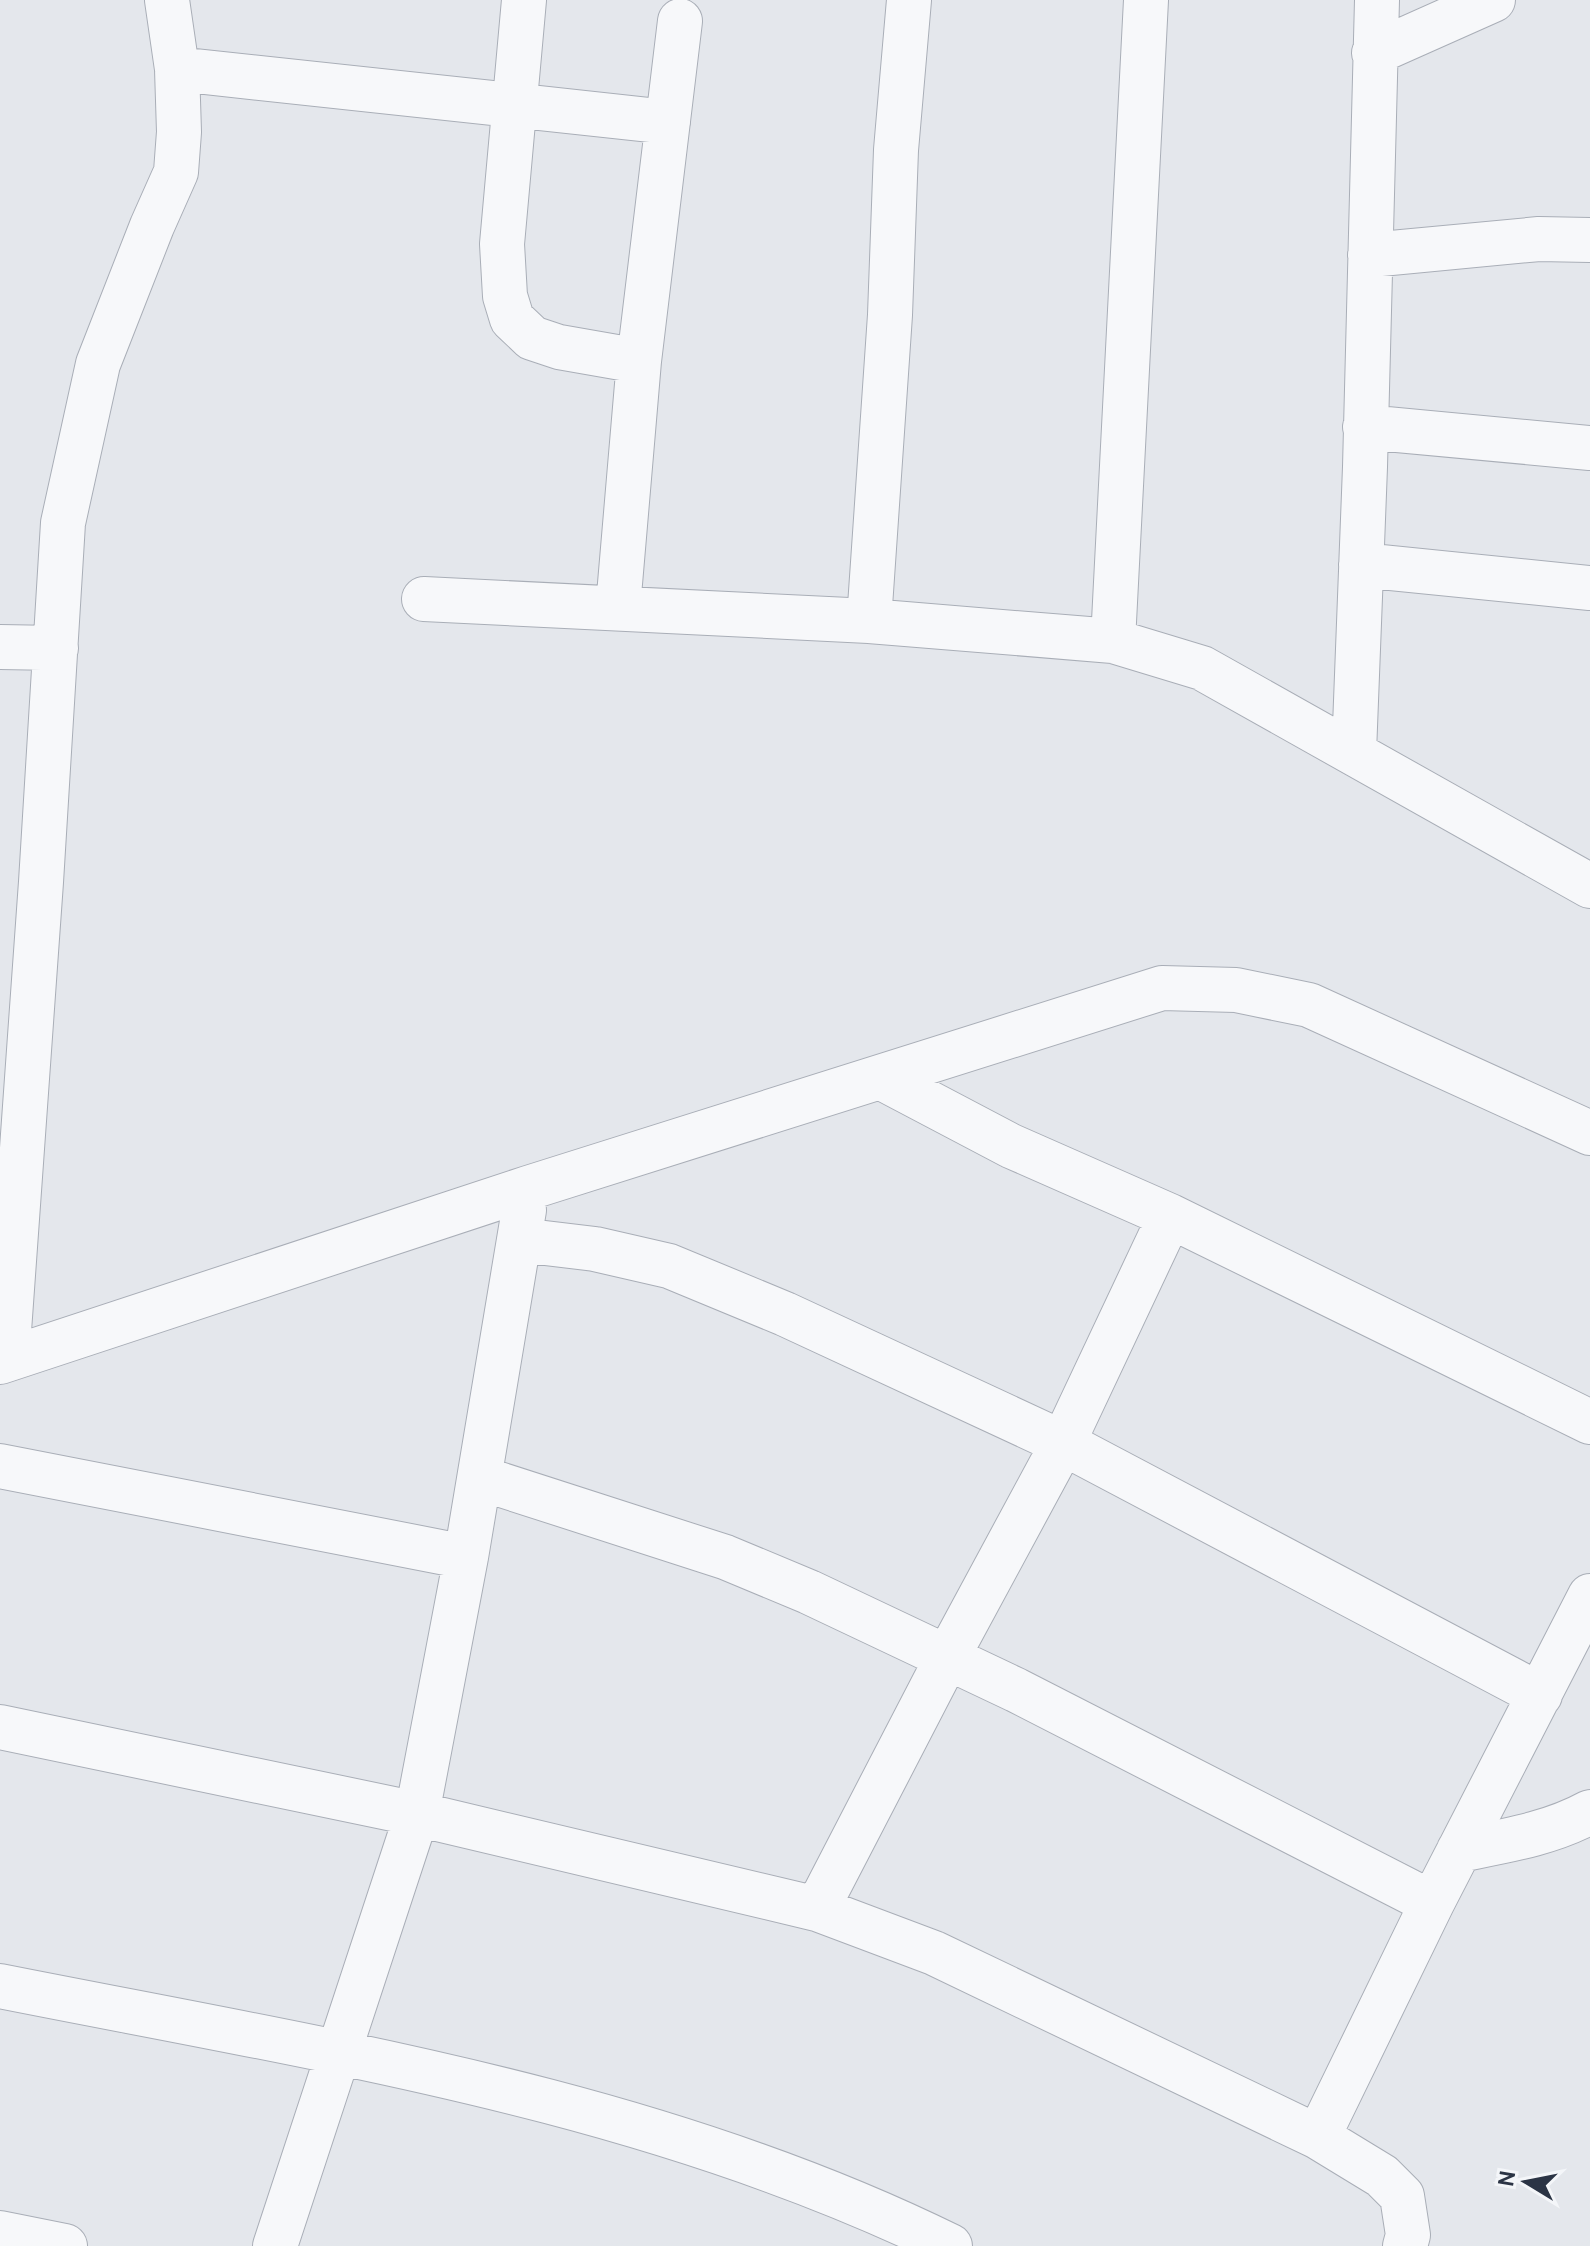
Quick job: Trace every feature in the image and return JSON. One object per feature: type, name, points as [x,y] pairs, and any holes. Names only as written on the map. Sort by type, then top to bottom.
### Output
[{"type":"street","points":[[167,0],[177,69],[179,132],[176,172],[98,364],[63,523],[56,648],[16,1023],[4,1361],[528,1188],[1162,988],[1236,990],[1309,1005],[1590,1133]]},
{"type":"street","points":[[524,0],[502,244],[505,296],[512,319],[532,338],[559,347],[639,361]]},
{"type":"street","points":[[869,621],[890,315],[896,150],[909,0]]},
{"type":"street","points":[[1113,641],[1146,0]]},
{"type":"street","points":[[1354,753],[1377,0]]},
{"type":"street","points":[[1374,53],[1493,0]]},
{"type":"street","points":[[618,607],[639,361],[680,21]]},
{"type":"street","points":[[177,69],[668,122]]},
{"type":"street","points":[[1370,255],[1539,239],[1590,240]]},
{"type":"street","points":[[1365,427],[1590,448]]},
{"type":"street","points":[[1361,565],[1590,588]]},
{"type":"street","points":[[424,599],[869,621],[1113,641],[1202,668],[1590,886]]},
{"type":"street","points":[[0,647],[56,648]]},
{"type":"street","points":[[880,1077],[1011,1146],[1170,1216],[1590,1422]]},
{"type":"street","points":[[275,2246],[417,1814],[466,1557],[528,1188]]},
{"type":"street","points":[[817,1909],[1063,1443],[1170,1216]]},
{"type":"street","points":[[520,1240],[595,1249],[669,1266],[785,1314],[1063,1443],[1540,1695]]},
{"type":"street","points":[[0,1466],[466,1557]]},
{"type":"street","points":[[480,1478],[725,1557],[809,1592],[1016,1690],[1432,1903]]},
{"type":"street","points":[[1318,2137],[1432,1903],[1590,1596]]},
{"type":"street","points":[[0,1727],[417,1814],[817,1909],[934,1953],[1318,2137],[1382,2176],[1402,2196],[1408,2235],[1405,2246]]},
{"type":"street","points":[[1459,1850],[1538,1833],[1568,1824],[1590,1812]]},
{"type":"street","points":[[0,1986],[338,2053],[558,2103],[735,2156],[877,2210],[950,2246]]},
{"type":"street","points":[[0,2233],[65,2246]]}]
